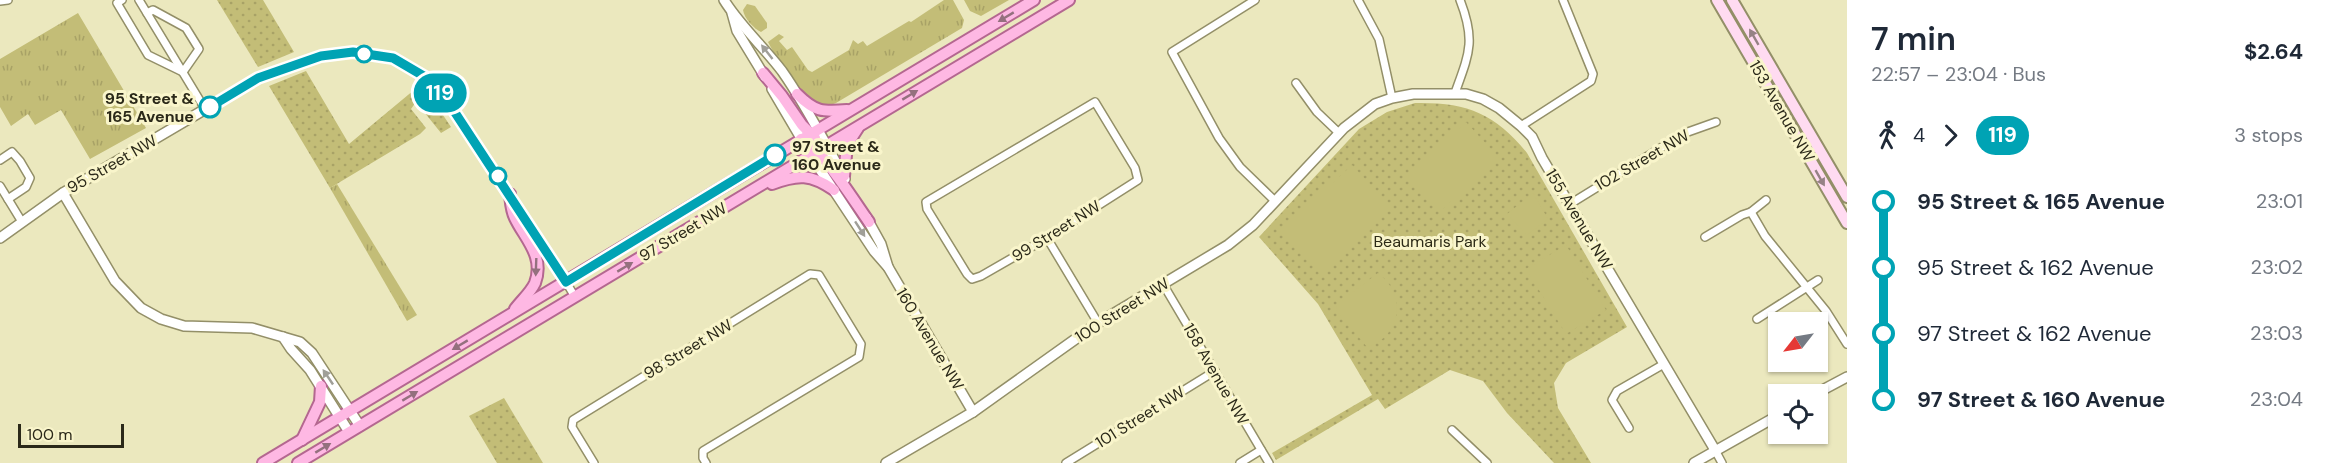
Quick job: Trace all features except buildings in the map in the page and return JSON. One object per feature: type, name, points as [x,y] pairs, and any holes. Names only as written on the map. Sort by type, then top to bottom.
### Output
[{"type":"main road","name":"97 Street NW","points":[[263,463],[1034,0]]},
{"type":"main road","name":"97 Street NW","points":[[298,463],[1069,0]]},
{"type":"main road","name":"153 Avenue NW","points":[[1717,0],[1847,223]]},
{"type":"main road","name":"153 Avenue NW","points":[[1732,0],[1847,197]]},
{"type":"main road","points":[[763,73],[809,134],[806,140],[818,150],[869,222]]},
{"type":"main road","points":[[797,94],[815,109],[828,112],[850,110]]},
{"type":"main road","points":[[844,176],[847,146],[860,125]]},
{"type":"main road","points":[[744,195],[796,177],[817,180],[834,190]]},
{"type":"main road","points":[[510,194],[511,209],[534,248],[538,264],[534,284],[510,315]]},
{"type":"main road","points":[[302,440],[317,409],[321,386]]},
{"type":"street","points":[[0,1],[8,0]]},
{"type":"street","points":[[122,0],[117,3],[148,54],[183,72]]},
{"type":"street","points":[[139,0],[205,109]]},
{"type":"street","name":"160 Avenue NW","points":[[724,0],[732,13],[759,41],[797,94],[809,134],[834,190],[874,251],[888,267],[973,412]]},
{"type":"street","points":[[1255,0],[1172,52],[1219,138],[1240,167],[1275,201]]},
{"type":"street","points":[[1358,0],[1379,39],[1392,98]]},
{"type":"street","points":[[1455,93],[1470,51],[1469,22],[1460,0]]},
{"type":"street","points":[[1521,126],[1591,81],[1593,74],[1563,0]]},
{"type":"street","points":[[147,13],[153,10],[186,28],[195,42],[199,49],[183,72]]},
{"type":"street","name":"160 Avenue NW","points":[[732,13],[737,31],[763,73]]},
{"type":"street","name":"95 Street NW","points":[[0,238],[63,193],[258,78],[321,56],[353,52],[393,58],[427,78],[454,111],[566,282]]},
{"type":"street","points":[[1296,83],[1317,112],[1339,133]]},
{"type":"street","name":"100 Street NW","points":[[886,463],[973,412],[1098,323],[1228,245],[1253,225],[1339,133],[1375,104],[1413,94],[1455,93]]},
{"type":"street","name":"155 Avenue NW","points":[[1455,93],[1483,99],[1499,108],[1532,137],[1722,463]]},
{"type":"street","name":"99 Street NW","points":[[1095,102],[1135,168],[1137,180],[1047,238],[978,278],[972,279],[927,208],[926,202],[1095,102]]},
{"type":"street","name":"102 Street NW","points":[[1570,204],[1685,133],[1716,122]]},
{"type":"street","name":"160 Avenue NW","points":[[818,150],[844,176],[880,243],[888,267]]},
{"type":"street","points":[[0,160],[12,152],[30,178],[26,187],[8,199]]},
{"type":"street","points":[[0,186],[22,222]]},
{"type":"street","points":[[63,193],[115,281],[141,308],[161,319],[184,326],[238,327],[300,342],[312,353],[360,426]]},
{"type":"street","points":[[1705,237],[1751,212],[1766,200]]},
{"type":"street","points":[[1751,212],[1765,236],[1827,311],[1847,344]]},
{"type":"street","points":[[1047,238],[1098,323]]},
{"type":"street","name":"98 Street NW","points":[[594,463],[572,427],[573,420],[810,274],[819,275],[861,344],[859,357],[704,451],[703,458],[706,463]]},
{"type":"street","points":[[1757,319],[1818,280]]},
{"type":"street","points":[[566,282],[575,297]]},
{"type":"street","name":"158 Avenue NW","points":[[1163,284],[1269,463]]},
{"type":"street","points":[[282,337],[310,370],[349,432]]},
{"type":"street","points":[[1629,428],[1612,400],[1617,392],[1664,364]]},
{"type":"street","name":"101 Street NW","points":[[1066,463],[1215,371]]},
{"type":"street","points":[[1828,387],[1847,377]]},
{"type":"street","points":[[1694,463],[1768,421]]},
{"type":"street","points":[[1452,430],[1486,463]]},
{"type":"street","points":[[1240,463],[1261,450]]},
{"type":"green space","points":[[217,0],[263,0],[294,52],[258,67]]},
{"type":"green space","points":[[944,0],[953,0],[964,20],[962,28],[836,103],[827,106],[818,106],[805,96],[783,68],[768,42],[779,34],[784,37],[779,41],[787,50],[792,47],[808,70],[812,72],[849,50],[853,40],[858,44],[863,41],[867,46],[909,21],[911,22]]},
{"type":"green space","points":[[964,0],[1009,0],[981,16],[970,11]]},
{"type":"green space","points":[[747,4],[755,6],[767,23],[767,28],[761,32],[752,26],[745,16],[743,10]]},
{"type":"green space","points":[[78,13],[146,128],[90,159],[61,110],[35,125],[28,114],[11,126],[0,107],[0,59]]},
{"type":"green space","points":[[306,71],[349,144],[420,85],[429,94],[451,127],[441,133],[416,102],[411,109],[426,128],[420,134],[330,188],[269,86]]},
{"type":"green space","name":"Beaumaris Park","points":[[1415,103],[1450,105],[1478,113],[1491,119],[1515,139],[1527,153],[1627,327],[1566,363],[1554,383],[1558,408],[1591,463],[1554,463],[1507,413],[1483,381],[1450,370],[1385,409],[1378,399],[1276,460],[1272,453],[1372,395],[1318,304],[1259,237],[1359,129],[1387,112]]},
{"type":"green space","points":[[1466,122],[1499,158],[1441,211],[1408,175]]},
{"type":"green space","points":[[1352,165],[1392,208],[1320,274],[1280,231]]},
{"type":"green space","points":[[337,184],[417,315],[407,321],[330,188]]},
{"type":"green space","points":[[1533,193],[1548,219],[1527,235],[1507,214]]},
{"type":"green space","points":[[1566,245],[1606,310],[1566,334],[1526,269]]},
{"type":"green space","points":[[1378,273],[1393,292],[1396,314],[1394,324],[1388,334],[1379,342],[1367,347],[1336,310],[1337,304]]},
{"type":"green space","points":[[504,398],[543,463],[497,463],[469,416]]},
{"type":"bus line","name":"119","points":[[210,107],[258,78],[321,56],[353,52],[393,58],[427,78],[454,111],[566,282],[775,155]]},
{"type":"place","name":"95 Street & 165 Avenue","points":[[210,107]]},
{"type":"place","name":"97 Street & 160 Avenue","points":[[775,155]]}]
